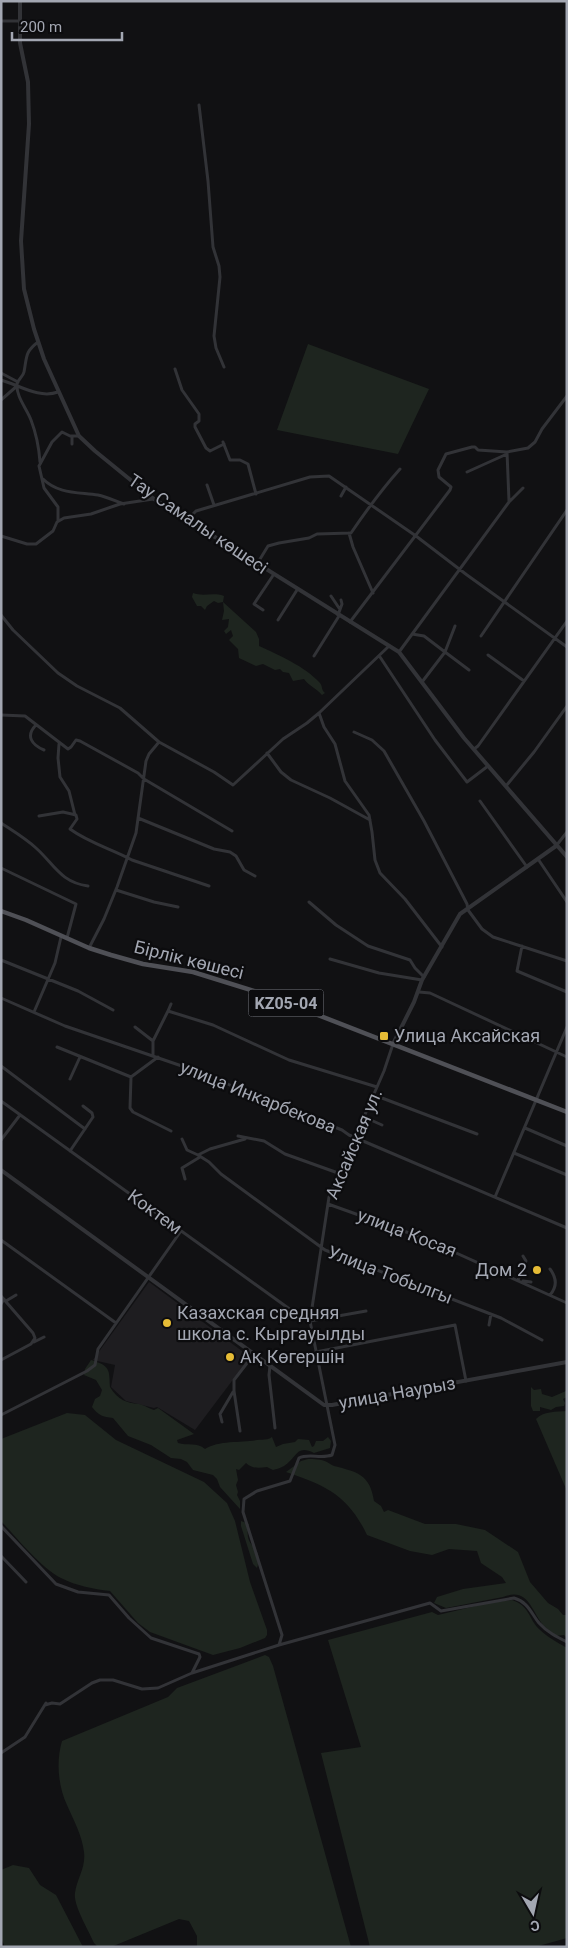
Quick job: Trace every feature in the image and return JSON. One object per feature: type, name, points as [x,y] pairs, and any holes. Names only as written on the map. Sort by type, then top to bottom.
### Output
[{"type":"main road","name":"Бірлік көшесі","points":[[1,911],[89,948],[143,964],[193,972],[234,984],[567,1112]]},
{"type":"street","name":"Тау Самалы көшесі","points":[[20,1],[20,43],[28,82],[30,124],[21,241],[26,298],[38,342],[58,392],[79,436],[87,445],[154,498],[186,520],[388,647],[399,652],[474,750],[567,857]]},
{"type":"street","points":[[1,21],[20,21]]},
{"type":"street","points":[[199,105],[208,174],[212,240],[220,277],[214,336],[216,348],[224,367]]},
{"type":"street","points":[[1,400],[23,377],[26,354],[30,347],[38,342]]},
{"type":"street","points":[[175,368],[182,390],[199,414],[199,421],[194,427],[200,434],[206,448],[210,451],[223,443],[230,460],[240,460],[248,464],[256,494]]},
{"type":"street","points":[[1,374],[17,384],[21,400],[31,420],[40,462]]},
{"type":"street","points":[[1,380],[46,394],[58,392]]},
{"type":"street","points":[[350,622],[452,487],[439,477],[438,470],[446,454],[472,446],[475,446],[478,450],[507,453],[525,450],[535,442],[542,429],[567,396]]},
{"type":"street","points":[[1,536],[27,544],[36,544],[53,531],[58,520],[58,507],[56,502],[46,492],[38,466],[52,442],[62,432],[72,437],[79,436]]},
{"type":"street","points":[[72,437],[72,444]]},
{"type":"street","points":[[467,472],[507,453]]},
{"type":"street","points":[[507,453],[507,492],[509,502]]},
{"type":"street","points":[[350,533],[370,504],[376,500],[400,469]]},
{"type":"street","points":[[186,520],[196,511],[214,505],[310,477],[329,476],[416,536],[567,647]]},
{"type":"street","points":[[41,477],[56,489],[98,496],[125,504]]},
{"type":"street","points":[[208,485],[214,505]]},
{"type":"street","points":[[341,496],[346,487]]},
{"type":"street","points":[[399,652],[509,502],[523,488]]},
{"type":"street","points":[[58,520],[104,511],[154,498]]},
{"type":"street","points":[[481,636],[567,510]]},
{"type":"street","points":[[257,564],[268,546],[309,538],[317,534],[350,533]]},
{"type":"street","points":[[350,533],[373,593]]},
{"type":"street","points":[[263,610],[254,604],[274,574]]},
{"type":"street","points":[[278,620],[297,590]]},
{"type":"street","points":[[331,596],[340,609]]},
{"type":"street","points":[[314,656],[338,615],[342,604],[341,600]]},
{"type":"street","points":[[1,615],[12,630],[58,673],[77,686],[120,708],[159,742],[214,772],[233,786],[283,739],[307,723],[380,657],[388,647]]},
{"type":"street","points":[[474,750],[567,621]]},
{"type":"street","points":[[422,682],[446,652],[455,626]]},
{"type":"street","points":[[412,634],[424,636],[469,670]]},
{"type":"street","points":[[488,655],[524,681]]},
{"type":"street","points":[[380,657],[466,782],[488,766]]},
{"type":"street","points":[[505,787],[534,752],[567,706]]},
{"type":"street","points":[[319,712],[324,727],[335,744],[346,781],[354,795],[366,809],[371,820],[375,860],[380,873],[405,899],[442,947]]},
{"type":"street","points":[[1,715],[26,716],[68,749],[76,740],[80,741],[138,773],[144,779],[232,831]]},
{"type":"street","points":[[36,725],[30,735],[30,739],[35,746],[44,750]]},
{"type":"street","points":[[354,732],[372,740],[384,751],[424,821],[467,904],[467,908],[482,929],[493,937],[567,961]]},
{"type":"street","points":[[89,948],[116,890],[136,833],[147,757],[159,742]]},
{"type":"street","points":[[59,743],[60,777],[69,791],[77,819],[70,829],[72,831],[127,858],[209,886]]},
{"type":"street","points":[[267,754],[281,772],[298,784],[330,798],[371,820]]},
{"type":"street","points":[[480,800],[527,867]]},
{"type":"street","points":[[39,816],[63,812],[75,815]]},
{"type":"street","points":[[138,818],[214,849],[230,852],[236,856],[244,870],[254,876]]},
{"type":"street","points":[[1,823],[21,835],[38,849],[58,873],[72,882],[88,886]]},
{"type":"street","points":[[556,846],[567,832]]},
{"type":"street","name":"Аксайская ул.","points":[[278,1645],[282,1635],[243,1512],[244,1499],[257,1491],[290,1481],[299,1458],[304,1455],[326,1457],[332,1455],[335,1445],[310,1321],[328,1204],[338,1173],[374,1095],[393,1044],[419,992],[423,979],[460,914],[556,846]]},
{"type":"street","points":[[538,859],[567,902]]},
{"type":"street","points":[[1,868],[76,904],[67,939]]},
{"type":"street","points":[[116,890],[154,902],[178,907]]},
{"type":"street","points":[[309,902],[336,925],[368,946],[410,960],[423,979]]},
{"type":"street","points":[[34,1012],[55,963],[61,937]]},
{"type":"street","points":[[522,946],[517,971],[567,992]]},
{"type":"street","points":[[330,959],[379,973],[423,979]]},
{"type":"street","points":[[1,960],[47,978],[113,1010]]},
{"type":"street","points":[[419,992],[430,993],[567,1057]]},
{"type":"street","name":"улица Инкарбекова","points":[[1,998],[64,1026],[153,1055],[342,1130],[354,1137],[567,1228]]},
{"type":"street","points":[[153,1055],[151,1046],[171,1004]]},
{"type":"street","points":[[168,1011],[213,1025],[289,1060],[377,1087]]},
{"type":"street","points":[[135,1027],[150,1036],[153,1041]]},
{"type":"street","points":[[495,1197],[567,1027]]},
{"type":"street","points":[[57,1047],[131,1077]]},
{"type":"street","points":[[70,1079],[80,1057]]},
{"type":"street","points":[[131,1077],[158,1057]]},
{"type":"street","points":[[1,1066],[85,1130]]},
{"type":"street","points":[[131,1077],[130,1108],[133,1112],[171,1131]]},
{"type":"street","points":[[374,1095],[477,1134]]},
{"type":"street","name":"Коктем","points":[[1,1101],[296,1314],[310,1321]]},
{"type":"street","points":[[70,1151],[93,1115],[83,1106]]},
{"type":"street","points":[[1,1140],[20,1115]]},
{"type":"street","points":[[364,1117],[382,1125]]},
{"type":"street","points":[[525,1128],[567,1146]]},
{"type":"street","points":[[238,1136],[264,1141],[285,1154],[338,1173]]},
{"type":"street","points":[[185,1179],[182,1168],[199,1156],[210,1149],[248,1138]]},
{"type":"street","name":"Улица Тобылгы","points":[[182,1139],[187,1150],[199,1156],[322,1248],[491,1314],[525,1329],[542,1340]]},
{"type":"street","points":[[514,1153],[567,1175]]},
{"type":"street","name":"улица Наурыз","points":[[1,1170],[319,1402],[328,1406],[567,1362]]},
{"type":"street","name":"улица Косая","points":[[328,1204],[423,1238],[567,1303]]},
{"type":"street","points":[[1,1415],[88,1371],[95,1365],[98,1349],[181,1231]]},
{"type":"street","points":[[314,1242],[319,1241],[324,1233]]},
{"type":"street","points":[[1,1240],[116,1323]]},
{"type":"street","points":[[523,1256],[526,1261],[519,1280],[531,1282]]},
{"type":"street","points":[[550,1269],[556,1283],[550,1295]]},
{"type":"street","points":[[1,1304],[4,1299],[16,1295]]},
{"type":"street","points":[[4,1299],[33,1333],[34,1340],[30,1345]]},
{"type":"street","points":[[310,1321],[366,1311]]},
{"type":"street","points":[[489,1325],[491,1314]]},
{"type":"street","points":[[316,1352],[455,1324],[466,1381]]},
{"type":"street","points":[[1,1360],[44,1337]]},
{"type":"street","points":[[240,1431],[234,1380],[254,1354]]},
{"type":"street","points":[[270,1366],[275,1428]]},
{"type":"street","points":[[222,1422],[220,1414],[234,1391]]},
{"type":"street","points":[[1,1526],[56,1584],[78,1592],[109,1596],[151,1638],[200,1654],[198,1663],[192,1673]]},
{"type":"street","points":[[1,1556],[26,1582]]},
{"type":"street","points":[[1,1752],[25,1737],[46,1704],[60,1704],[92,1682],[113,1680],[142,1689],[158,1688],[192,1673],[278,1645],[430,1603],[441,1611],[514,1598],[522,1600],[548,1632],[567,1642]]},
{"type":"shaded area","points":[[308,344],[429,389],[398,454],[277,430]]},
{"type":"shaded area","points":[[193,593],[224,596],[223,602],[218,603],[214,601],[205,610],[201,606],[197,606],[192,597]]},
{"type":"shaded area","points":[[223,602],[256,632],[259,646],[307,672],[320,683],[325,693],[322,695],[304,679],[293,681],[289,673],[283,672],[280,669],[275,670],[263,664],[256,666],[239,658],[238,649],[229,640],[233,636],[231,630],[226,634],[224,631],[228,627],[229,619],[222,620]]},
{"type":"shaded area","points":[[149,1282],[250,1357],[195,1430],[157,1407],[154,1408],[126,1401],[111,1387],[115,1365],[93,1360]]},
{"type":"shaded area","points":[[91,1360],[102,1364],[108,1369],[110,1387],[119,1398],[126,1402],[154,1410],[158,1408],[194,1434],[177,1440],[178,1443],[195,1445],[205,1449],[217,1444],[272,1437],[276,1447],[295,1442],[298,1439],[309,1440],[312,1447],[316,1441],[323,1441],[328,1437],[331,1441],[330,1448],[314,1453],[304,1450],[300,1451],[284,1466],[273,1470],[267,1467],[253,1467],[246,1463],[239,1470],[236,1469],[238,1480],[236,1485],[237,1495],[240,1501],[240,1509],[220,1487],[213,1475],[193,1470],[187,1462],[171,1458],[151,1445],[128,1436],[113,1418],[96,1412],[92,1407],[102,1390],[96,1380],[84,1375],[85,1369]]},
{"type":"shaded area","points":[[531,1387],[534,1390],[541,1389],[542,1394],[552,1397],[566,1391],[567,1397],[563,1399],[564,1406],[551,1410],[540,1407],[540,1411],[533,1411],[531,1406]]},
{"type":"shaded area","points":[[567,1411],[567,1491],[536,1419],[546,1413]]},
{"type":"shaded area","points":[[67,1413],[85,1415],[116,1440],[204,1482],[227,1503],[235,1521],[250,1582],[267,1630],[265,1638],[240,1648],[213,1655],[150,1632],[138,1623],[110,1591],[79,1585],[53,1573],[1,1521],[1,1439]]},
{"type":"shaded area","points":[[308,1459],[322,1460],[361,1476],[369,1485],[374,1501],[381,1506],[384,1512],[388,1510],[425,1524],[456,1524],[485,1530],[518,1552],[530,1582],[548,1603],[558,1609],[563,1615],[567,1615],[567,1638],[564,1635],[555,1636],[543,1625],[528,1602],[518,1595],[446,1608],[434,1603],[437,1597],[463,1589],[506,1583],[502,1577],[481,1563],[477,1551],[449,1549],[432,1555],[410,1551],[367,1535],[352,1510],[334,1493],[286,1472],[301,1461]]},
{"type":"shaded area","points":[[241,1521],[249,1524],[248,1539],[258,1554],[257,1568],[253,1564]]},
{"type":"shaded area","points":[[512,1600],[526,1609],[535,1625],[542,1632],[567,1648],[567,1938],[535,1947],[370,1947],[321,1753],[361,1747],[328,1640],[432,1612],[438,1615],[488,1603]]},
{"type":"shaded area","points":[[265,1655],[269,1657],[273,1666],[351,1947],[197,1947],[197,1936],[189,1921],[179,1919],[111,1947],[98,1947],[94,1943],[76,1904],[75,1893],[83,1868],[84,1852],[80,1834],[64,1798],[60,1782],[59,1757],[62,1741],[168,1697],[177,1688]]},
{"type":"shaded area","points":[[13,1865],[29,1868],[40,1885],[56,1895],[83,1947],[5,1947],[1,1938],[1,1870]]},
{"type":"place","name":"Улица Аксайская","points":[[384,1036]]},
{"type":"place","name":"Дом 2","points":[[537,1270]]},
{"type":"place","name":"Казахская средняя школа с. Кыргауылды","points":[[167,1323]]},
{"type":"place","name":"Ақ Көгершін","points":[[230,1357]]}]
